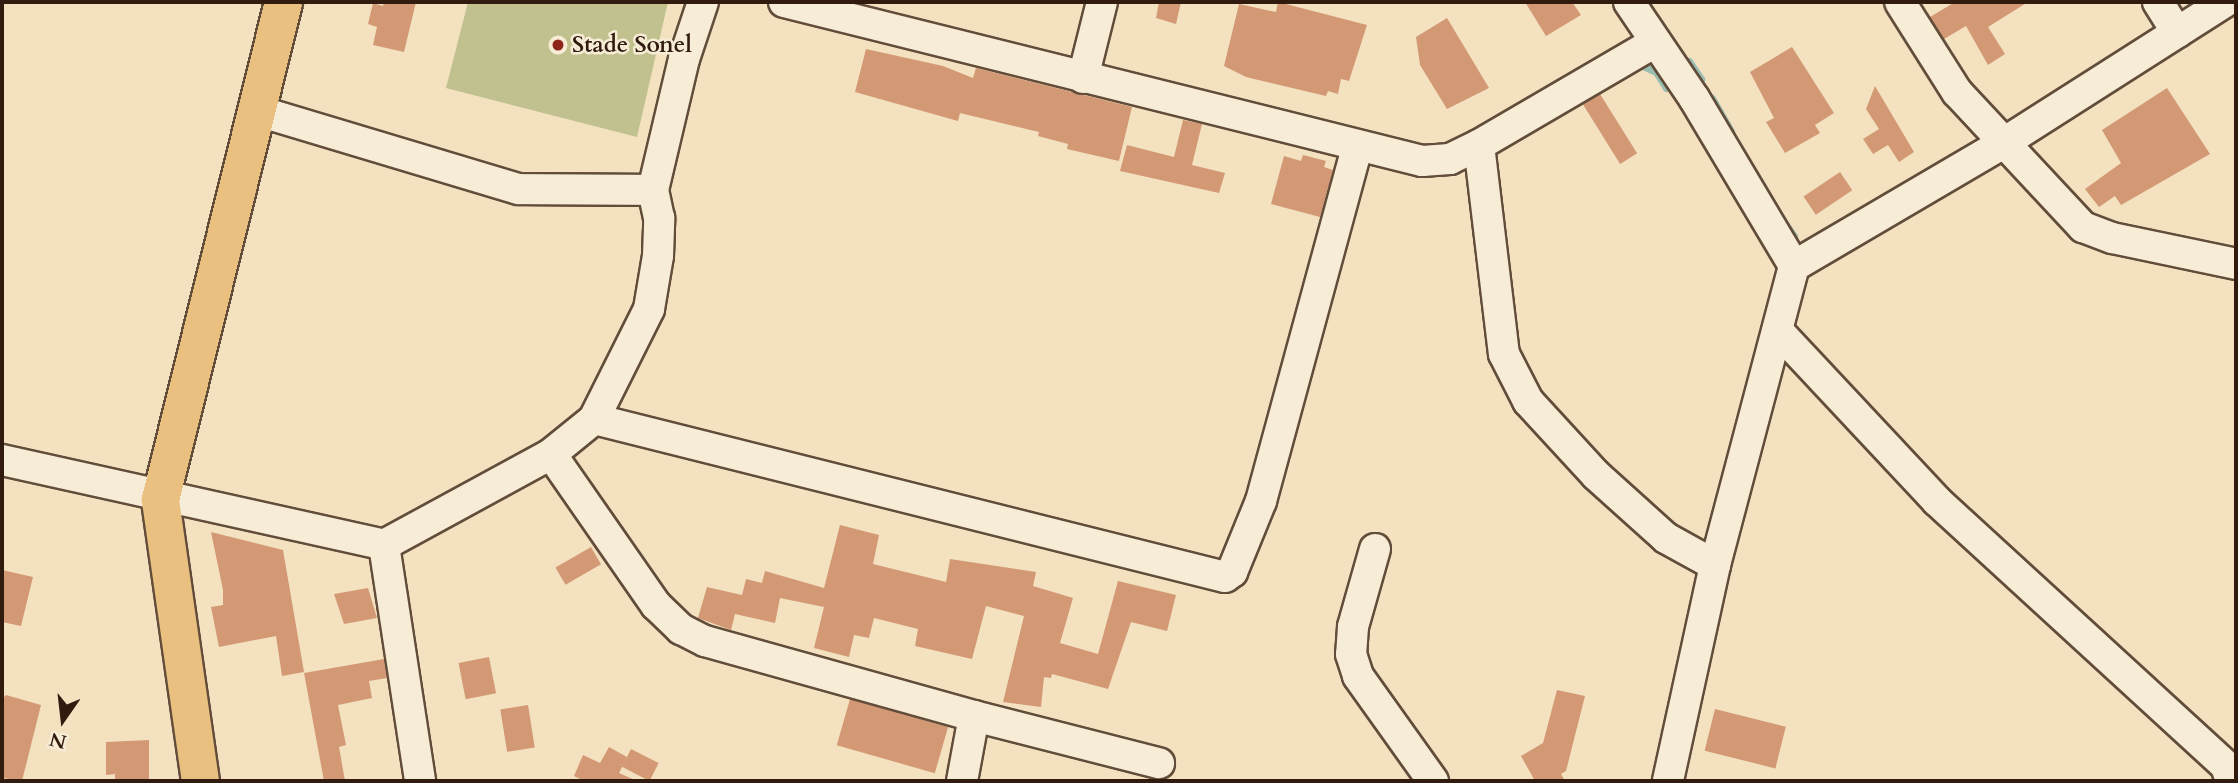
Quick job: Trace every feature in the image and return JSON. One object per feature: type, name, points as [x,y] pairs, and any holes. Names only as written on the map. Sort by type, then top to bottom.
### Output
[{"type":"main road","points":[[200,781],[160,499],[283,2]]},
{"type":"street","points":[[2,460],[160,499],[384,545],[551,454],[594,419],[649,309],[658,256],[659,218],[653,190],[684,59],[703,2]]},
{"type":"street","points":[[784,2],[1357,147],[1422,161],[1450,159],[1479,145],[1655,42]]},
{"type":"street","points":[[1083,78],[1102,2]]},
{"type":"street","points":[[1629,2],[1794,266],[1715,565],[1668,781]]},
{"type":"street","points":[[1900,2],[1956,92],[2002,144],[2083,227],[2112,238],[2236,264]]},
{"type":"street","points":[[2158,2],[2177,33]]},
{"type":"street","points":[[1794,266],[2002,144],[2225,2]]},
{"type":"street","points":[[258,111],[518,189],[653,190]]},
{"type":"street","points":[[1479,145],[1504,354],[1528,401],[1596,475],[1666,538],[1715,565]]},
{"type":"street","points":[[594,419],[1225,577],[1232,572],[1261,501],[1357,147]]},
{"type":"street","points":[[1778,331],[1937,501],[2231,771]]},
{"type":"street","points":[[551,454],[656,605],[681,629],[705,641],[974,716],[1159,763]]},
{"type":"street","points":[[384,545],[420,781]]},
{"type":"street","points":[[1375,549],[1353,627],[1352,654],[1358,676],[1433,781]]},
{"type":"street","points":[[962,781],[974,716]]},
{"type":"green space","name":"Stade Sonel","points":[[468,2],[668,2],[637,137],[446,88]]},
{"type":"building","points":[[384,2],[416,2],[404,52],[373,45],[377,27],[368,24],[373,3],[383,6]]},
{"type":"building","points":[[1159,2],[1181,2],[1176,24],[1156,18]]},
{"type":"building","points":[[1278,2],[1367,25],[1349,81],[1341,79],[1338,94],[1328,91],[1326,96],[1246,77],[1224,66],[1239,4],[1276,12]]},
{"type":"building","points":[[1525,2],[1572,2],[1581,15],[1546,36]]},
{"type":"building","points":[[1955,2],[2028,2],[1988,27],[2005,54],[1988,65],[1966,26],[1944,39],[1930,17]]},
{"type":"building","points":[[1447,18],[1489,88],[1447,109],[1420,65],[1416,37]]},
{"type":"building","points":[[1792,47],[1834,113],[1815,125],[1820,133],[1785,153],[1766,122],[1774,118],[1750,72]]},
{"type":"building","points":[[866,49],[943,66],[973,78],[976,68],[1132,107],[1119,161],[1067,149],[1068,144],[1038,136],[1039,132],[960,113],[958,121],[855,92]]},
{"type":"building","points":[[1875,86],[1914,152],[1899,162],[1888,145],[1873,154],[1863,139],[1879,129],[1866,109]]},
{"type":"building","points":[[2167,88],[2210,154],[2121,205],[2115,196],[2099,207],[2085,189],[2121,163],[2102,130]]},
{"type":"building","points":[[1600,94],[1637,153],[1620,164],[1583,105]]},
{"type":"building","points":[[1183,120],[1202,124],[1192,165],[1225,173],[1219,193],[1120,171],[1127,145],[1174,157]]},
{"type":"building","points":[[1303,155],[1326,161],[1324,167],[1333,170],[1320,217],[1271,204],[1284,156],[1301,161]]},
{"type":"building","points":[[1840,172],[1852,190],[1816,215],[1804,197]]},
{"type":"building","points":[[840,525],[879,535],[873,564],[946,582],[950,559],[1036,572],[1033,586],[1073,598],[1060,643],[1098,654],[1118,581],[1176,595],[1167,631],[1131,622],[1108,689],[1052,674],[1051,678],[1044,677],[1041,707],[1003,702],[1024,616],[986,606],[972,659],[915,646],[918,629],[874,618],[869,638],[854,635],[849,657],[814,648],[824,607],[780,598],[775,623],[735,614],[731,630],[698,618],[707,587],[742,595],[746,579],[762,583],[765,571],[824,588]]},
{"type":"building","points":[[211,532],[283,550],[304,672],[282,676],[276,636],[219,647],[211,607],[223,605],[223,590]]},
{"type":"building","points":[[591,547],[601,564],[565,585],[555,568]]},
{"type":"building","points":[[2,570],[33,577],[21,626],[2,622]]},
{"type":"building","points":[[368,588],[377,618],[344,624],[334,594]]},
{"type":"building","points":[[489,657],[496,693],[466,699],[459,663]]},
{"type":"building","points":[[384,659],[387,678],[369,681],[372,698],[338,705],[346,745],[339,747],[345,781],[324,781],[304,673]]},
{"type":"building","points":[[1557,690],[1585,696],[1566,771],[1561,774],[1565,781],[1535,781],[1521,756],[1543,743]]},
{"type":"building","points":[[6,695],[41,705],[22,781],[2,778],[2,699]]},
{"type":"building","points":[[850,699],[948,727],[935,773],[837,745]]},
{"type":"building","points":[[528,705],[535,747],[507,752],[500,709]]},
{"type":"building","points":[[1715,709],[1786,727],[1775,768],[1705,751]]},
{"type":"building","points":[[149,740],[149,779],[115,781],[115,774],[106,775],[106,742]]},
{"type":"building","points":[[609,747],[627,757],[619,773],[637,781],[584,781],[574,776],[583,755],[600,763]]},
{"type":"building","points":[[631,749],[659,763],[650,781],[622,767]]},
{"type":"waterway","points":[[1689,61],[1701,79]]},
{"type":"waterway","points":[[1636,63],[1656,72],[1666,88]]},
{"type":"waterway","points":[[1712,98],[1731,131]]},
{"type":"waterway","points":[[1784,222],[1794,236]]},
{"type":"place","name":"Stade Sonel","points":[[558,45]]}]
